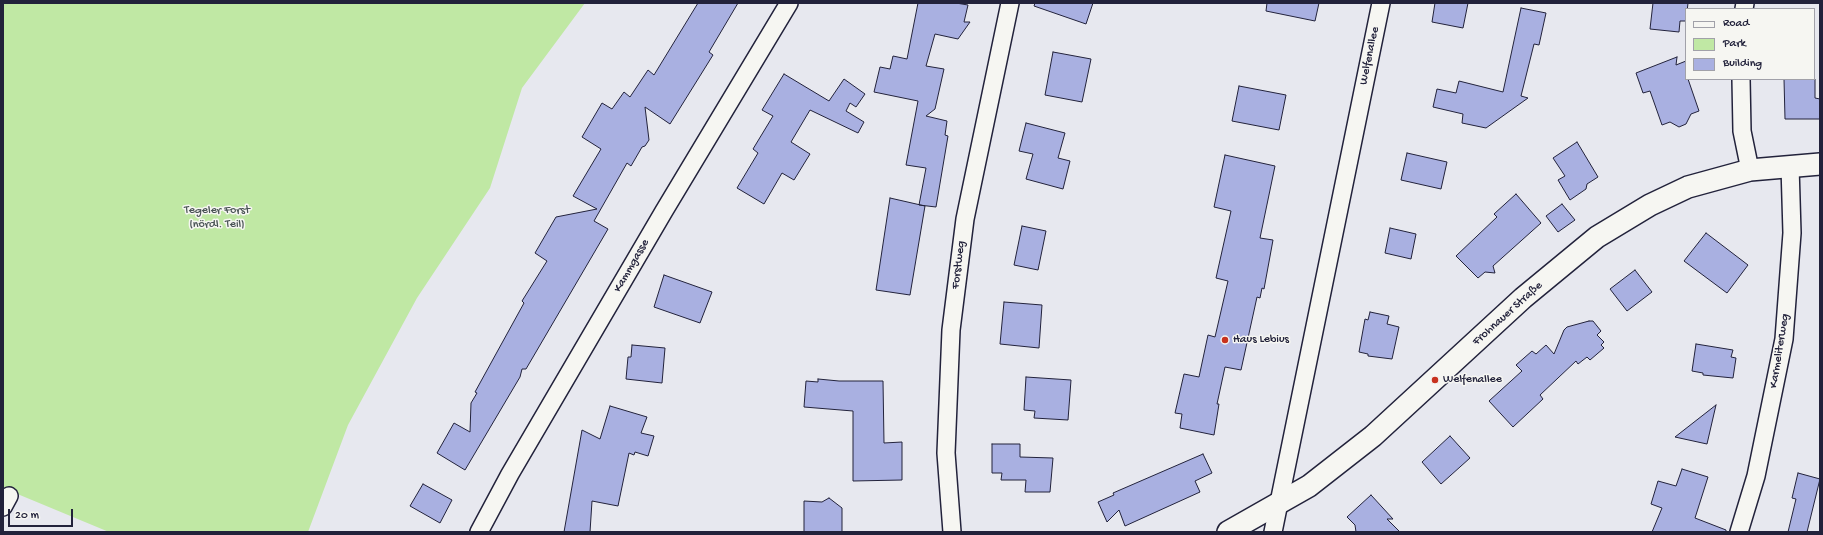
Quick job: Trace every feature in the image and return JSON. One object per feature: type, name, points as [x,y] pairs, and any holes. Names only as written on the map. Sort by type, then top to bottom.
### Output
[{"type":"street","name":"Kammgasse","points":[[479,532],[510,474],[668,204],[789,3]]},
{"type":"street","name":"Forstweg","points":[[952,532],[946,452],[951,330],[965,219],[1010,3]]},
{"type":"street","name":"Welfenallee","points":[[1273,532],[1381,3]]},
{"type":"street","points":[[1741,80],[1742,131],[1750,170]]},
{"type":"street","name":"Frohnauer Straße","points":[[1228,532],[1278,505],[1309,486],[1373,436],[1523,298],[1597,237],[1650,205],[1688,187],[1750,170],[1820,164]]},
{"type":"street","name":"Karmeliterweg","points":[[1739,532],[1756,476],[1784,339],[1792,233],[1790,166]]},
{"type":"green space","name":"Tegeler Forst (nördl. Teil)","points":[[3,3],[585,3],[522,88],[490,188],[417,298],[348,425],[308,532],[109,532],[3,488]]},
{"type":"building","points":[[698,3],[738,3],[709,52],[713,55],[670,124],[645,107],[649,140],[645,146],[642,147],[631,166],[627,163],[594,221],[608,229],[526,369],[522,369],[520,377],[465,470],[437,453],[454,423],[470,432],[471,403],[477,393],[475,392],[524,303],[522,301],[547,261],[535,253],[556,217],[597,209],[573,196],[601,149],[582,137],[602,103],[612,109],[624,92],[630,97],[648,70],[654,75]]},
{"type":"building","points":[[918,3],[956,3],[968,5],[964,22],[970,22],[958,39],[935,34],[926,66],[944,69],[935,109],[926,116],[947,121],[945,135],[948,136],[936,207],[919,205],[926,168],[906,165],[918,101],[874,92],[880,67],[890,69],[893,56],[907,59]]},
{"type":"building","points":[[1035,3],[1093,3],[1086,24],[1034,6]]},
{"type":"building","points":[[1267,3],[1319,3],[1315,21],[1266,11]]},
{"type":"building","points":[[1435,3],[1468,3],[1463,28],[1432,22]]},
{"type":"building","points":[[1653,3],[1688,3],[1687,8],[1685,8],[1685,21],[1680,21],[1679,32],[1650,29]]},
{"type":"building","points":[[1521,8],[1546,13],[1539,45],[1534,44],[1521,96],[1528,98],[1486,128],[1462,123],[1463,114],[1433,107],[1437,89],[1456,93],[1459,81],[1503,92]]},
{"type":"building","points":[[1053,52],[1091,59],[1082,102],[1045,95]]},
{"type":"building","points":[[1677,57],[1676,65],[1685,61],[1685,80],[1688,80],[1699,111],[1691,114],[1686,124],[1679,127],[1670,122],[1662,125],[1650,91],[1643,93],[1636,73]]},
{"type":"building","points":[[784,74],[829,101],[844,79],[865,94],[856,107],[850,103],[846,111],[864,122],[858,133],[810,110],[791,142],[810,154],[794,180],[782,173],[764,204],[737,188],[758,153],[753,149],[773,116],[762,110]]},
{"type":"building","points":[[1784,80],[1815,80],[1815,98],[1820,99],[1820,119],[1785,119]]},
{"type":"building","points":[[1239,86],[1286,95],[1279,130],[1232,121]]},
{"type":"building","points":[[1026,123],[1065,133],[1058,158],[1070,161],[1063,189],[1026,179],[1033,154],[1019,151]]},
{"type":"building","points":[[1577,142],[1598,177],[1587,184],[1586,189],[1570,200],[1558,180],[1565,176],[1553,158]]},
{"type":"building","points":[[1407,153],[1447,162],[1441,189],[1401,180]]},
{"type":"building","points":[[1225,155],[1275,166],[1260,238],[1273,240],[1264,289],[1262,288],[1260,298],[1257,297],[1241,370],[1225,367],[1217,404],[1219,404],[1214,435],[1180,428],[1182,414],[1175,413],[1184,374],[1199,377],[1208,335],[1215,337],[1228,281],[1216,278],[1231,211],[1214,207]]},
{"type":"building","points":[[1516,194],[1541,223],[1493,266],[1495,273],[1485,272],[1478,278],[1456,256],[1497,217],[1494,214]]},
{"type":"building","points":[[890,198],[925,206],[910,295],[876,290]]},
{"type":"building","points":[[1562,204],[1575,220],[1558,232],[1546,216]]},
{"type":"building","points":[[1022,226],[1046,231],[1038,270],[1014,265]]},
{"type":"building","points":[[1390,228],[1416,234],[1411,259],[1385,253]]},
{"type":"building","points":[[1706,233],[1748,265],[1727,293],[1684,261]]},
{"type":"building","points":[[1635,270],[1652,292],[1627,311],[1610,289]]},
{"type":"building","points":[[664,275],[712,292],[700,323],[654,307]]},
{"type":"building","points":[[1004,302],[1042,305],[1039,348],[1000,344]]},
{"type":"building","points":[[1370,312],[1389,316],[1387,324],[1399,327],[1392,359],[1368,356],[1368,354],[1359,352],[1365,319],[1368,320]]},
{"type":"building","points":[[1593,321],[1601,331],[1597,335],[1604,342],[1601,345],[1604,348],[1590,360],[1587,357],[1578,364],[1576,361],[1540,395],[1543,399],[1513,427],[1489,401],[1522,371],[1516,365],[1532,351],[1536,354],[1546,345],[1554,354],[1564,330],[1567,327]]},
{"type":"building","points":[[1696,344],[1733,350],[1731,357],[1736,358],[1733,378],[1703,375],[1703,373],[1692,371]]},
{"type":"building","points":[[632,345],[665,348],[662,383],[626,379],[628,357],[631,357]]},
{"type":"building","points":[[1026,377],[1071,380],[1068,420],[1034,418],[1035,411],[1024,410]]},
{"type":"building","points":[[818,379],[839,381],[883,381],[884,443],[902,442],[902,480],[853,481],[853,411],[804,407],[806,381],[818,382]]},
{"type":"building","points":[[1716,405],[1707,444],[1675,437]]},
{"type":"building","points":[[610,406],[647,417],[641,433],[654,436],[648,456],[635,452],[634,455],[629,453],[618,506],[592,501],[590,532],[564,532],[582,430],[600,439]]},
{"type":"building","points":[[1450,436],[1470,458],[1441,484],[1422,462]]},
{"type":"building","points":[[992,444],[1020,444],[1020,457],[1053,458],[1050,492],[1025,492],[1026,480],[1001,480],[1002,473],[992,473]]},
{"type":"building","points":[[1203,454],[1212,473],[1195,481],[1200,492],[1125,526],[1119,510],[1107,522],[1098,502],[1114,495],[1113,493]]},
{"type":"building","points":[[1682,469],[1708,477],[1695,518],[1726,530],[1726,532],[1652,532],[1662,508],[1651,504],[1658,481],[1676,486]]},
{"type":"building","points":[[1798,473],[1820,479],[1807,532],[1788,532],[1796,499],[1792,498]]},
{"type":"building","points":[[423,484],[452,500],[440,523],[410,506]]},
{"type":"building","points":[[1371,495],[1393,519],[1387,519],[1400,532],[1356,532],[1355,525],[1347,517]]},
{"type":"building","points":[[829,498],[842,508],[842,532],[804,532],[804,501],[822,502]]},
{"type":"place","name":"Haus Lebius","points":[[1225,340]]},
{"type":"place","name":"Welfenallee","points":[[1435,380]]}]
